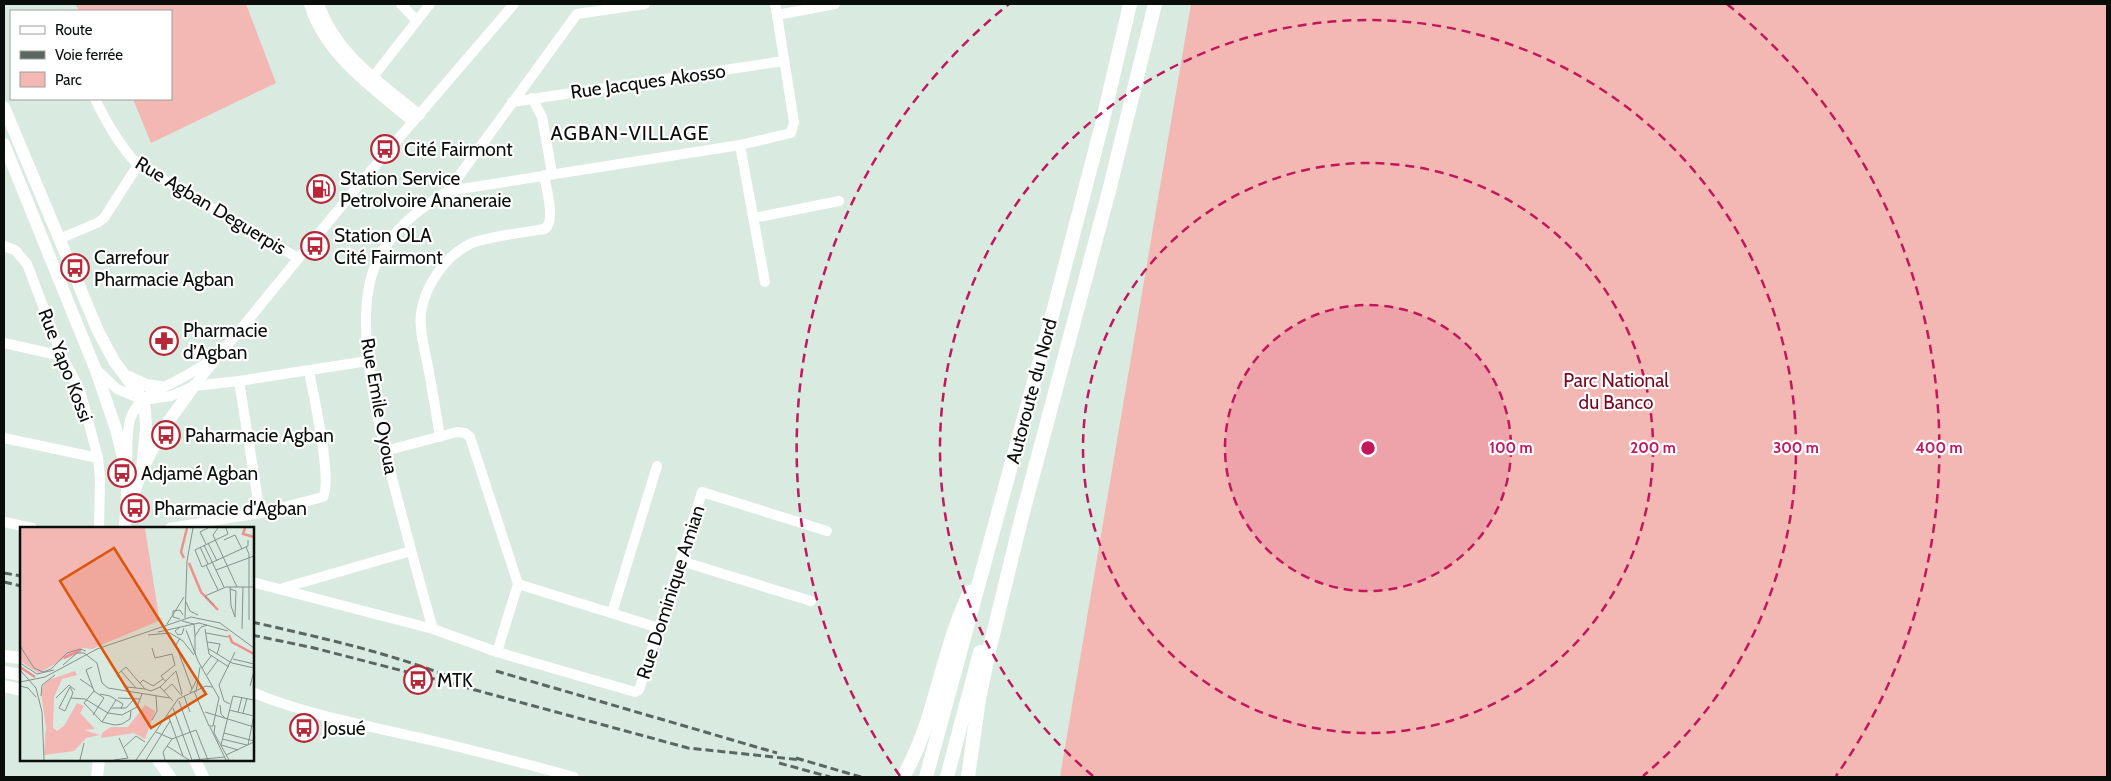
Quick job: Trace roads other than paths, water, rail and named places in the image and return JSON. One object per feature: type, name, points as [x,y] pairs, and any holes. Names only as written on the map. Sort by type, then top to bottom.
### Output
[{"type":"highway","name":"Autoroute du Nord","points":[[926,777],[1053,312],[1103,119],[1130,4]]},
{"type":"highway","name":"Autoroute du Nord","points":[[968,777],[979,699],[990,647],[1021,520],[1083,292],[1155,4]]},
{"type":"highway","points":[[947,777],[982,646],[1021,520]]},
{"type":"highway","points":[[903,777],[922,739],[960,613],[984,565]]},
{"type":"highway","points":[[970,756],[976,777]]},
{"type":"main road","points":[[4,107],[98,331],[121,371],[143,400],[146,429],[142,469]]},
{"type":"main road","points":[[4,144],[95,368],[116,430],[127,471],[126,527]]},
{"type":"main road","points":[[121,371],[132,380],[146,385],[161,387]]},
{"type":"main road","points":[[127,514],[142,469],[165,426],[194,386]]},
{"type":"main road","points":[[4,656],[20,658]]},
{"type":"main road","points":[[4,672],[20,675]]},
{"type":"main road","points":[[4,686],[20,690]]},
{"type":"main road","points":[[98,777],[99,761]]},
{"type":"main road","points":[[159,761],[170,777]]},
{"type":"main road","points":[[195,761],[203,777]]},
{"type":"street","points":[[309,4],[313,17],[336,54],[416,118]]},
{"type":"street","points":[[319,4],[342,48],[416,118]]},
{"type":"street","points":[[401,4],[416,20]]},
{"type":"street","points":[[373,77],[430,4]]},
{"type":"street","points":[[194,386],[216,356],[298,258],[514,4]]},
{"type":"street","points":[[448,191],[585,4]]},
{"type":"street","points":[[577,14],[645,4]]},
{"type":"street","name":"Rue Emile Oyoua","points":[[434,629],[385,452],[368,361],[365,324],[367,295],[375,267],[386,245],[400,226],[422,207],[448,191],[740,145],[787,135],[793,129],[775,4]]},
{"type":"street","points":[[777,15],[835,4]]},
{"type":"street","name":"Rue Jacques Akosso","points":[[512,102],[784,61]]},
{"type":"street","points":[[440,437],[422,334],[421,315],[426,294],[434,278],[445,264],[471,243],[545,229],[548,226],[551,218],[542,117],[532,98]]},
{"type":"street","name":"Rue Agban Deguerpis","points":[[95,100],[109,128],[138,165],[298,258]]},
{"type":"street","points":[[740,145],[765,282]]},
{"type":"street","points":[[59,239],[97,224],[104,218],[138,165]]},
{"type":"street","points":[[754,218],[840,201]]},
{"type":"street","name":"Rue Yapo Kossi","points":[[4,246],[15,250],[27,264],[62,356],[80,390],[98,458],[100,478],[99,527]]},
{"type":"street","points":[[4,343],[62,356]]},
{"type":"street","points":[[127,471],[127,435],[130,419],[137,406],[161,387],[194,371],[216,356]]},
{"type":"street","points":[[95,368],[117,389],[143,400],[171,396],[194,386],[309,371],[368,361]]},
{"type":"street","points":[[176,527],[260,513],[323,496],[325,492],[325,468],[309,371]]},
{"type":"street","points":[[239,381],[260,513]]},
{"type":"street","points":[[254,582],[282,588],[434,629],[497,652],[518,584],[470,437],[465,433],[457,432],[385,452]]},
{"type":"street","points":[[4,438],[98,458]]},
{"type":"street","points":[[612,613],[657,466]]},
{"type":"street","name":"Rue Dominique Amian","points":[[497,652],[635,692],[639,690],[702,492],[827,531]]},
{"type":"street","points":[[4,522],[27,527]]},
{"type":"street","points":[[282,588],[411,551]]},
{"type":"street","points":[[681,561],[810,601]]},
{"type":"street","points":[[518,584],[659,628]]},
{"type":"street","points":[[254,693],[308,712],[446,744],[574,777]]},
{"type":"railway","points":[[4,573],[20,576]]},
{"type":"railway","points":[[4,582],[20,586]]},
{"type":"railway","points":[[254,622],[327,639],[402,660],[450,677]]},
{"type":"railway","points":[[254,635],[314,648],[446,682],[688,748],[802,760]]},
{"type":"railway","points":[[496,671],[777,753]]},
{"type":"railway","points":[[796,758],[861,777]]},
{"type":"railway","points":[[779,763],[830,777]]},
{"type":"place","name":"Cité Fairmont","points":[[385,149]]},
{"type":"place","name":"Station Service PetroIvoire Ananeraie","points":[[321,189]]},
{"type":"place","name":"Station OLA Cité Fairmont","points":[[315,246]]},
{"type":"place","name":"Carrefour Pharmacie Agban","points":[[75,268]]},
{"type":"place","name":"Pharmacie d’Agban","points":[[164,341]]},
{"type":"place","name":"Paharmacie Agban","points":[[166,435]]},
{"type":"place","name":"Adjamé Agban","points":[[122,473]]},
{"type":"place","name":"Pharmacie d'Agban","points":[[135,508]]},
{"type":"place","name":"MTK","points":[[418,680]]},
{"type":"place","name":"Josué","points":[[304,728]]},
{"type":"district","name":"AGBAN-VILLAGE","points":[[630,133]]},
{"type":"park label","name":"Parc National du Banco","points":[[1616,391]]}]
